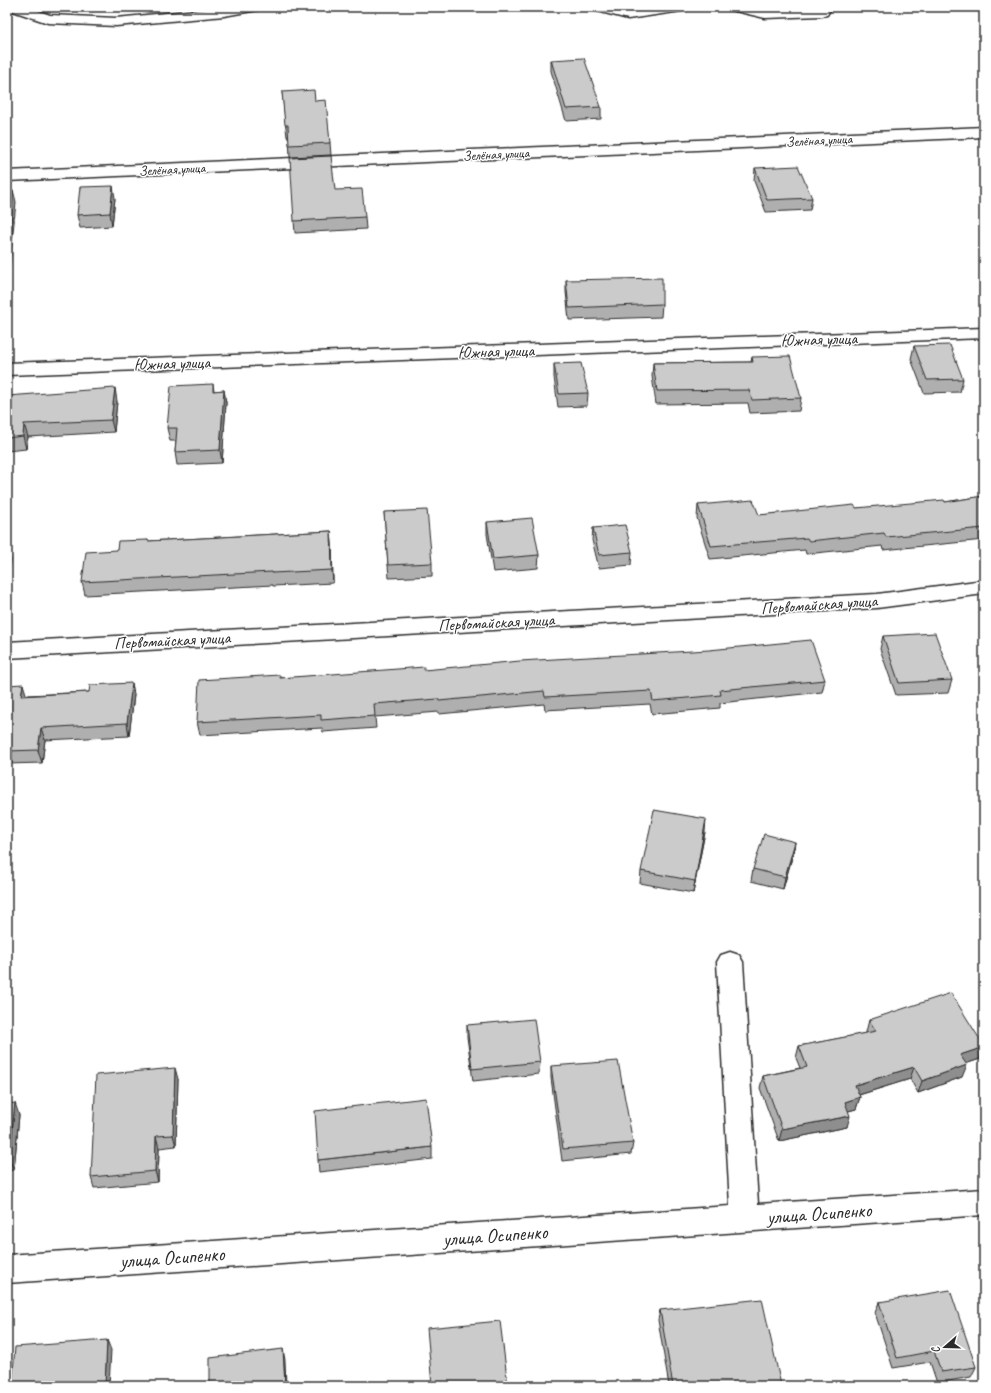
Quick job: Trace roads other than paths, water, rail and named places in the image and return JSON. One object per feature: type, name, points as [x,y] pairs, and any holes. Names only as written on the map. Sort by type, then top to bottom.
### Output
[{"type":"street","points":[[15,7],[48,19],[116,22],[224,12],[254,7]]},
{"type":"street","points":[[598,7],[628,15],[682,7]]},
{"type":"street","points":[[736,7],[764,14],[822,12],[825,7]]},
{"type":"street","name":"Зелёная улица","points":[[7,176],[984,132]]},
{"type":"street","name":"Южная улица","points":[[7,369],[984,333]]},
{"type":"street","name":"Первомайская улица","points":[[7,650],[877,601],[984,587]]},
{"type":"street","points":[[730,962],[745,1218]]},
{"type":"street","name":"улица Осипенко","points":[[7,1269],[984,1202]]}]
